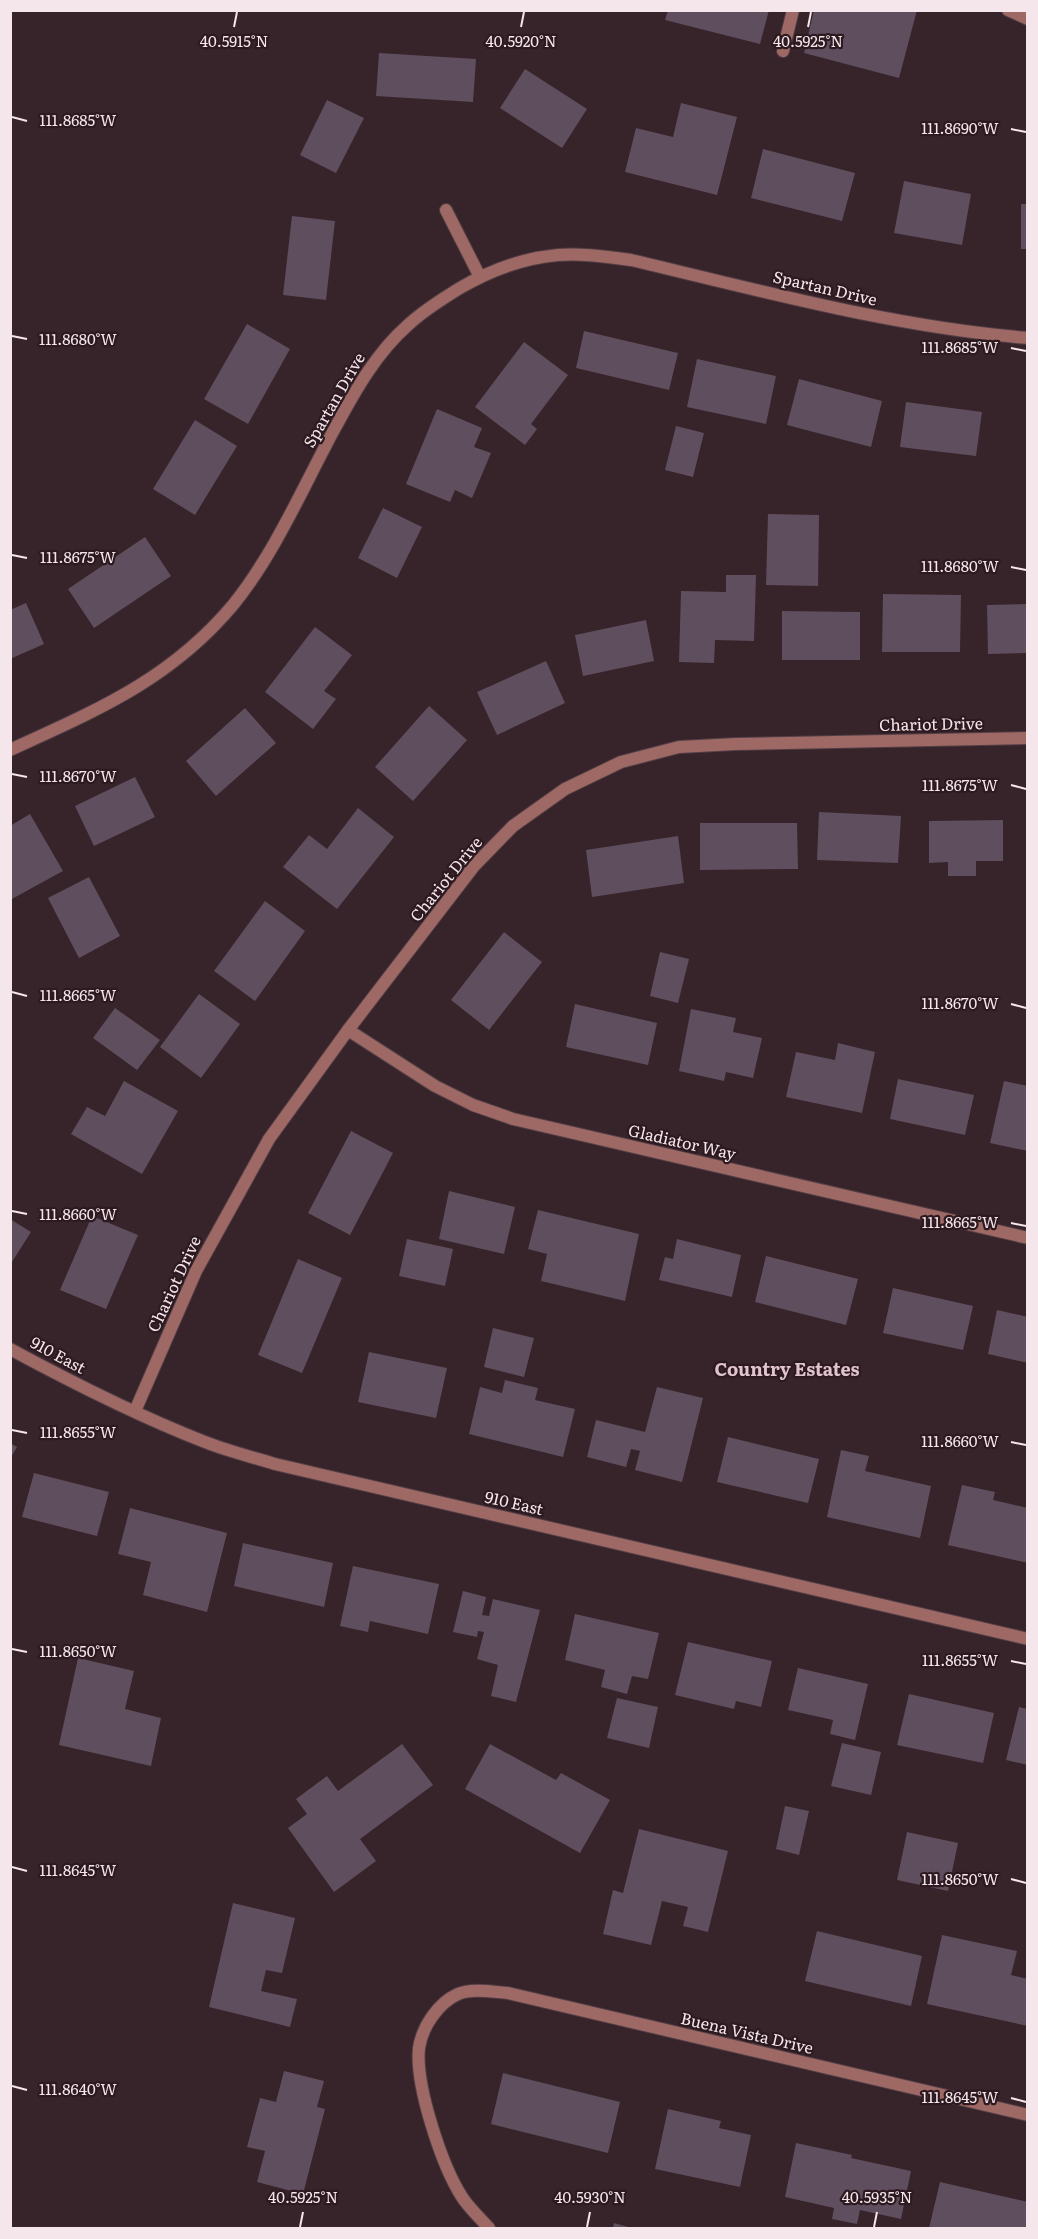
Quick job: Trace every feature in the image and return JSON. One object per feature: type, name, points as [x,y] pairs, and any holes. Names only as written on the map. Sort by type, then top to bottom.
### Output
[{"type":"street","points":[[783,51],[793,10]]},
{"type":"street","points":[[1008,10],[1028,19]]},
{"type":"street","points":[[446,210],[480,276]]},
{"type":"street","name":"Spartan Drive","points":[[10,750],[96,710],[147,682],[194,647],[233,604],[267,556],[353,395],[378,357],[408,324],[480,276],[519,263],[558,255],[631,260],[899,322],[968,333],[1028,338]]},
{"type":"street","name":"Chariot Drive","points":[[135,1411],[196,1271],[264,1149],[348,1030],[474,866],[513,826],[565,789],[621,762],[679,747],[1028,738]]},
{"type":"street","name":"Gladiator Way","points":[[348,1030],[435,1086],[473,1105],[513,1119],[1028,1238]]},
{"type":"street","name":"910 East","points":[[10,1349],[61,1376],[206,1442],[275,1464],[1028,1639]]},
{"type":"street","name":"Buena Vista Drive","points":[[489,2229],[462,2197],[438,2148],[421,2077],[419,2049],[424,2029],[439,2008],[458,1994],[484,1991],[508,1993],[1028,2115]]},
{"type":"building","points":[[668,10],[769,10],[760,44],[665,20]]},
{"type":"building","points":[[814,10],[917,10],[899,78],[804,53]]},
{"type":"building","points":[[379,53],[476,59],[473,102],[376,96]]},
{"type":"building","points":[[525,69],[587,109],[562,148],[500,108]]},
{"type":"building","points":[[327,100],[364,118],[336,173],[300,155]]},
{"type":"building","points":[[681,103],[737,117],[717,195],[625,172],[636,128],[673,137]]},
{"type":"building","points":[[763,149],[855,173],[842,221],[751,198]]},
{"type":"building","points":[[904,181],[971,194],[962,245],[894,233]]},
{"type":"building","points":[[1021,204],[1028,204],[1028,249],[1021,249]]},
{"type":"building","points":[[292,216],[335,221],[326,300],[283,295]]},
{"type":"building","points":[[247,324],[290,349],[248,424],[204,399]]},
{"type":"building","points":[[584,331],[678,353],[669,390],[576,368]]},
{"type":"building","points":[[524,342],[568,375],[531,424],[537,429],[525,445],[475,407]]},
{"type":"building","points":[[697,359],[776,376],[766,424],[687,407]]},
{"type":"building","points":[[799,379],[882,401],[871,447],[787,425]]},
{"type":"building","points":[[906,402],[982,412],[976,456],[900,447]]},
{"type":"building","points":[[437,409],[482,428],[474,447],[491,453],[472,498],[455,490],[450,502],[406,484]]},
{"type":"building","points":[[195,420],[237,446],[195,515],[153,489]]},
{"type":"building","points":[[676,426],[704,433],[693,477],[665,470]]},
{"type":"building","points":[[383,508],[422,527],[397,578],[358,558]]},
{"type":"building","points":[[768,514],[819,515],[818,586],[766,585]]},
{"type":"building","points":[[145,537],[171,576],[94,628],[68,589]]},
{"type":"building","points":[[726,575],[756,575],[754,641],[715,640],[714,663],[679,662],[681,591],[726,592]]},
{"type":"building","points":[[883,594],[961,595],[960,652],[882,652]]},
{"type":"building","points":[[26,603],[44,644],[10,659],[10,610]]},
{"type":"building","points":[[1028,604],[1028,653],[988,654],[987,605]]},
{"type":"building","points":[[782,611],[860,612],[860,660],[782,660]]},
{"type":"building","points":[[646,620],[654,661],[583,676],[575,635]]},
{"type":"building","points":[[315,627],[352,655],[324,691],[336,699],[313,729],[265,692]]},
{"type":"building","points":[[546,661],[565,703],[497,735],[477,692]]},
{"type":"building","points":[[429,706],[467,740],[413,801],[375,767]]},
{"type":"building","points":[[245,708],[276,743],[216,796],[186,761]]},
{"type":"building","points":[[135,777],[155,817],[94,846],[75,806]]},
{"type":"building","points":[[358,808],[394,837],[337,909],[283,867],[309,835],[327,849]]},
{"type":"building","points":[[819,812],[901,816],[898,863],[817,860]]},
{"type":"building","points":[[30,814],[63,871],[10,900],[10,826]]},
{"type":"building","points":[[1003,820],[1003,861],[976,861],[976,876],[948,876],[948,862],[929,863],[929,821]]},
{"type":"building","points":[[700,823],[797,823],[798,869],[700,870]]},
{"type":"building","points":[[678,836],[684,883],[592,897],[586,850]]},
{"type":"building","points":[[89,877],[120,936],[79,958],[48,898]]},
{"type":"building","points":[[265,901],[305,931],[255,1001],[214,971]]},
{"type":"building","points":[[504,932],[542,962],[489,1030],[451,1000]]},
{"type":"building","points":[[660,952],[689,959],[678,1003],[650,996]]},
{"type":"building","points":[[199,994],[240,1024],[201,1078],[160,1047]]},
{"type":"building","points":[[575,1004],[657,1023],[648,1065],[566,1047]]},
{"type":"building","points":[[115,1008],[160,1040],[137,1070],[93,1038]]},
{"type":"building","points":[[691,1009],[736,1018],[733,1032],[762,1038],[753,1078],[726,1072],[724,1081],[679,1071]]},
{"type":"building","points":[[838,1043],[875,1052],[862,1113],[786,1097],[796,1052],[835,1060]]},
{"type":"building","points":[[898,1079],[974,1095],[965,1135],[890,1119]]},
{"type":"building","points":[[124,1081],[178,1111],[142,1174],[71,1134],[87,1107],[105,1116]]},
{"type":"building","points":[[1004,1081],[1028,1086],[1028,1151],[990,1143]]},
{"type":"building","points":[[351,1131],[393,1153],[350,1235],[308,1213]]},
{"type":"building","points":[[449,1191],[515,1207],[504,1254],[439,1239]]},
{"type":"building","points":[[538,1210],[639,1234],[625,1301],[541,1281],[547,1254],[528,1249]]},
{"type":"building","points":[[92,1216],[138,1235],[106,1309],[60,1290]]},
{"type":"building","points":[[10,1219],[31,1232],[10,1265]]},
{"type":"building","points":[[407,1239],[453,1249],[445,1286],[399,1276]]},
{"type":"building","points":[[677,1239],[741,1255],[732,1297],[659,1280],[665,1257],[673,1259]]},
{"type":"building","points":[[766,1256],[858,1279],[846,1325],[755,1302]]},
{"type":"building","points":[[298,1259],[342,1278],[302,1373],[258,1355]]},
{"type":"building","points":[[893,1288],[973,1306],[963,1350],[883,1333]]},
{"type":"building","points":[[997,1310],[1028,1317],[1028,1363],[988,1354]]},
{"type":"building","points":[[493,1328],[534,1338],[524,1377],[484,1367]]},
{"type":"building","points":[[369,1352],[447,1368],[436,1418],[358,1402]]},
{"type":"building","points":[[505,1380],[538,1388],[535,1400],[575,1409],[563,1457],[469,1434],[480,1387],[502,1393]]},
{"type":"building","points":[[657,1387],[703,1398],[682,1482],[635,1470],[640,1451],[631,1449],[626,1467],[587,1457],[596,1420],[645,1432]]},
{"type":"building","points":[[728,1437],[819,1459],[808,1503],[717,1482]]},
{"type":"building","points":[[10,1443],[17,1447],[10,1459]]},
{"type":"building","points":[[841,1450],[869,1456],[865,1471],[931,1486],[920,1538],[827,1517]]},
{"type":"building","points":[[34,1473],[109,1492],[97,1536],[22,1517]]},
{"type":"building","points":[[962,1485],[995,1492],[993,1500],[1028,1508],[1028,1563],[948,1545]]},
{"type":"building","points":[[130,1508],[227,1533],[207,1612],[143,1595],[151,1562],[118,1554]]},
{"type":"building","points":[[243,1543],[333,1563],[324,1607],[234,1586]]},
{"type":"building","points":[[353,1566],[439,1584],[428,1634],[370,1621],[368,1632],[340,1626]]},
{"type":"building","points":[[463,1591],[486,1597],[482,1615],[489,1616],[493,1599],[540,1610],[516,1702],[491,1696],[498,1665],[477,1659],[484,1632],[478,1631],[477,1637],[453,1632]]},
{"type":"building","points":[[575,1614],[659,1633],[648,1679],[632,1676],[627,1694],[601,1687],[605,1670],[565,1660]]},
{"type":"building","points":[[688,1642],[772,1661],[761,1707],[736,1701],[734,1709],[675,1695]]},
{"type":"building","points":[[78,1658],[134,1671],[125,1709],[161,1718],[151,1766],[59,1745]]},
{"type":"building","points":[[798,1668],[868,1684],[855,1740],[830,1734],[833,1720],[788,1710]]},
{"type":"building","points":[[909,1694],[994,1713],[983,1763],[897,1745]]},
{"type":"building","points":[[617,1698],[658,1707],[649,1748],[607,1738]]},
{"type":"building","points":[[1019,1707],[1028,1709],[1028,1765],[1006,1760]]},
{"type":"building","points":[[842,1743],[881,1752],[871,1795],[831,1786]]},
{"type":"building","points":[[402,1744],[433,1785],[360,1839],[376,1861],[334,1892],[288,1828],[307,1814],[296,1799],[327,1776],[338,1791]]},
{"type":"building","points":[[490,1744],[556,1780],[561,1773],[610,1800],[580,1853],[465,1789]]},
{"type":"building","points":[[785,1806],[809,1811],[799,1855],[776,1849]]},
{"type":"building","points":[[639,1829],[728,1851],[708,1932],[683,1926],[688,1907],[662,1901],[651,1945],[603,1934],[613,1890],[623,1893]]},
{"type":"building","points":[[907,1832],[958,1843],[948,1891],[897,1880]]},
{"type":"building","points":[[233,1903],[295,1918],[282,1973],[266,1970],[261,1991],[297,1999],[290,2027],[209,2007]]},
{"type":"building","points":[[817,1931],[922,1956],[911,2006],[805,1981]]},
{"type":"building","points":[[942,1935],[1017,1951],[1011,1975],[1028,1979],[1028,2026],[927,2004]]},
{"type":"building","points":[[284,2071],[324,2081],[317,2107],[325,2109],[303,2194],[257,2182],[265,2151],[247,2147],[260,2098],[276,2102]]},
{"type":"building","points":[[503,2073],[620,2102],[608,2153],[491,2124]]},
{"type":"building","points":[[668,2109],[721,2121],[719,2128],[751,2135],[740,2187],[655,2169]]},
{"type":"building","points":[[796,2143],[911,2171],[901,2219],[860,2210],[857,2224],[832,2219],[834,2208],[785,2197]]},
{"type":"building","points":[[940,2182],[1028,2202],[1028,2228],[929,2228]]},
{"type":"building","points":[[614,2223],[632,2228],[613,2228]]},
{"type":"district","name":"Country Estates","points":[[787,1370]]}]
